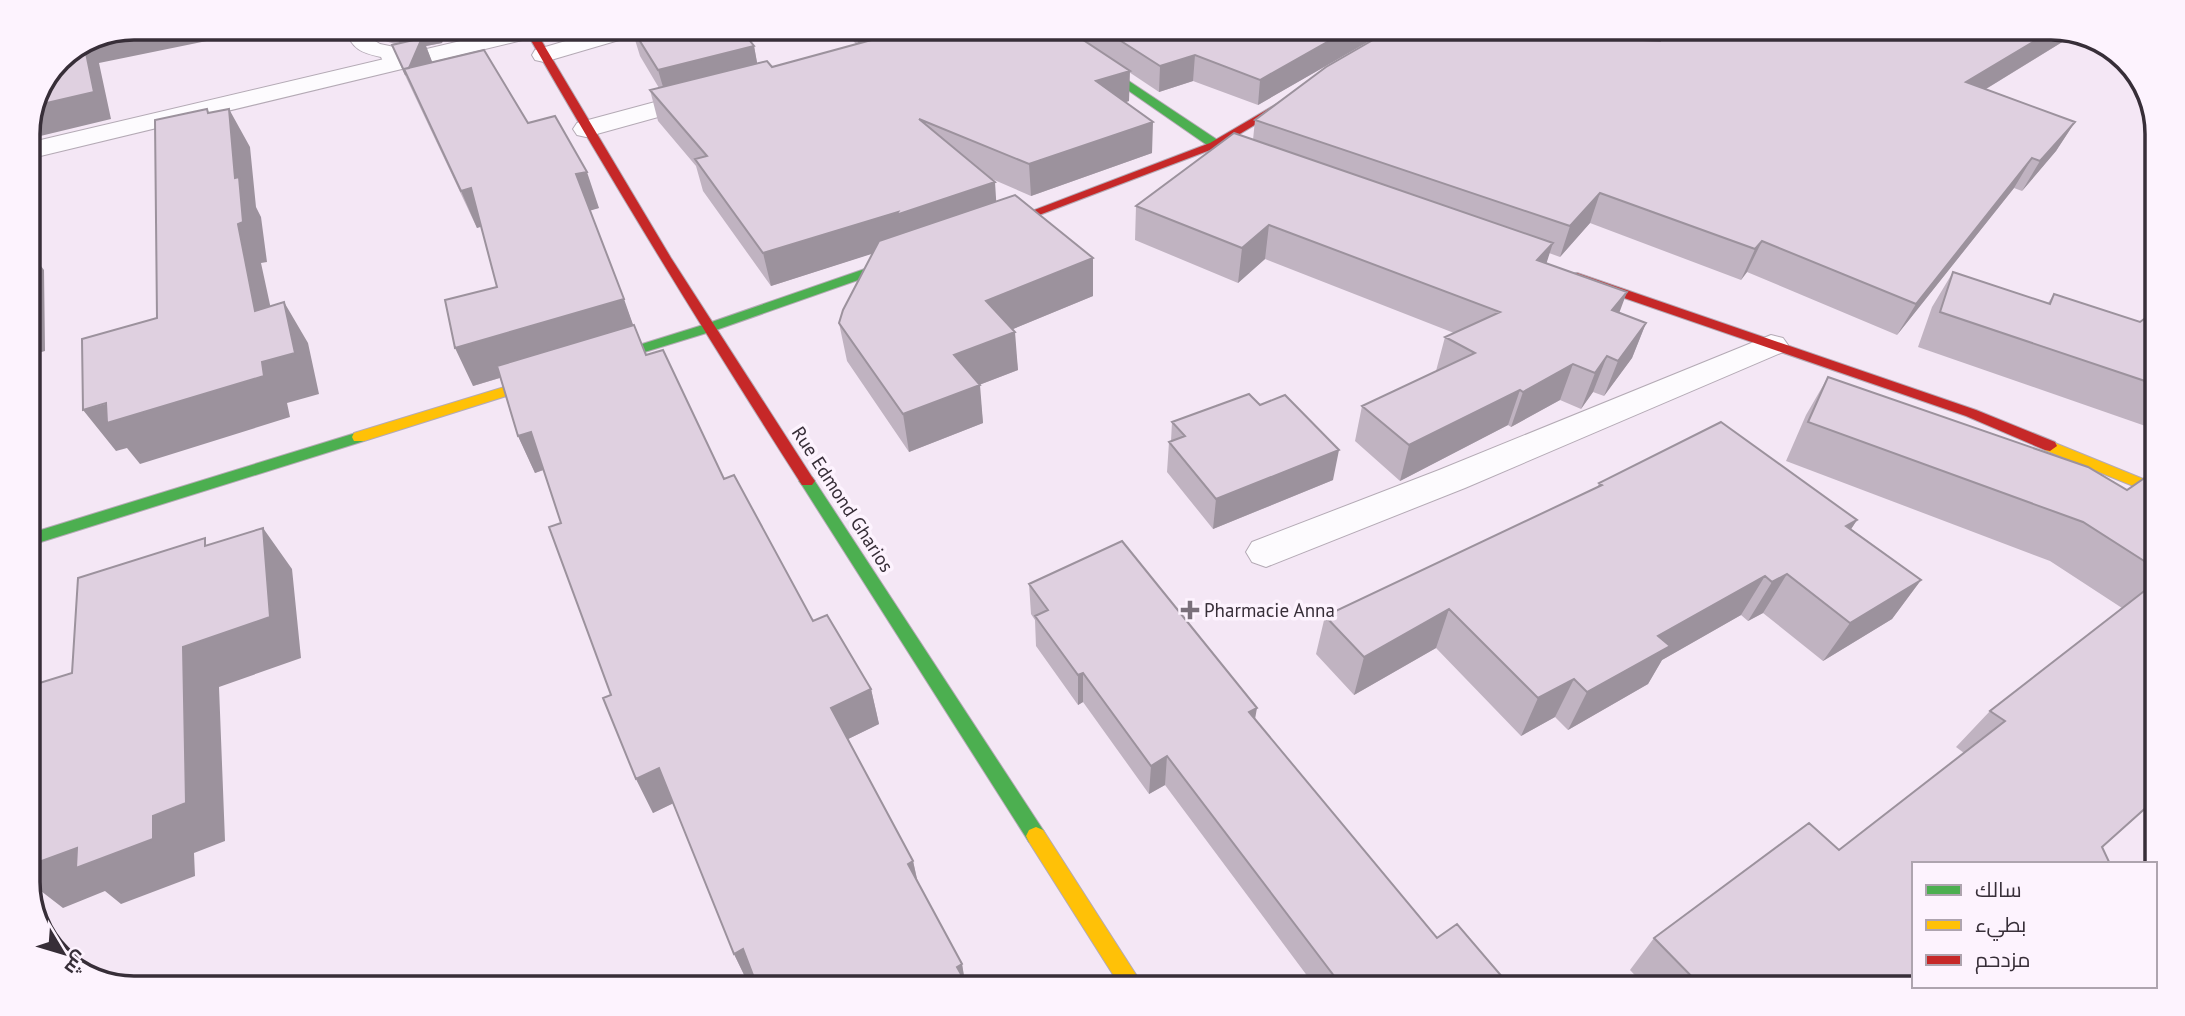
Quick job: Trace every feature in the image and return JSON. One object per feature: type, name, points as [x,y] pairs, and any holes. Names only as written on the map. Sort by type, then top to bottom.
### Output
[{"type":"street","points":[[40,148],[489,40]]},
{"type":"street","name":"Rue Edmond Gharios","points":[[536,40],[586,129],[708,328],[1126,976]]},
{"type":"street","points":[[544,55],[594,40]]},
{"type":"street","points":[[1061,40],[1214,145],[1247,160]]},
{"type":"street","points":[[974,234],[1214,145],[1310,89]]},
{"type":"street","points":[[586,129],[727,91]]},
{"type":"street","points":[[40,536],[708,328],[924,252]]},
{"type":"street","points":[[1560,271],[1971,413],[2145,486]]},
{"type":"street","points":[[1266,552],[1452,479],[1771,345]]},
{"type":"lane","points":[[360,40],[373,50],[391,53],[394,63]]},
{"type":"building","points":[[421,40],[409,68],[404,69],[406,75],[392,45]]},
{"type":"building","points":[[639,40],[749,40],[754,46],[658,70]]},
{"type":"building","points":[[871,40],[1083,40],[1130,71],[1096,81],[1153,122],[1029,164],[919,119],[995,182],[896,215],[898,212],[763,253],[695,159],[707,156],[650,90],[767,61],[772,67]]},
{"type":"building","points":[[1119,40],[1331,40],[1260,80],[1195,55],[1160,66]]},
{"type":"building","points":[[1373,40],[2036,40],[1966,82],[2075,122],[2040,161],[2032,158],[1916,304],[1762,241],[1755,249],[1600,193],[1570,226],[1255,120],[1326,67]]},
{"type":"building","points":[[484,50],[528,123],[555,116],[587,172],[576,174],[624,299],[455,348],[445,300],[497,287],[471,188],[461,191],[404,69]]},
{"type":"building","points":[[86,54],[94,92],[46,103],[56,82]]},
{"type":"building","points":[[207,109],[208,113],[229,109],[235,178],[239,177],[243,222],[238,224],[255,311],[284,302],[295,353],[262,362],[264,376],[107,423],[106,403],[83,410],[82,339],[157,318],[155,120]]},
{"type":"building","points":[[1234,133],[1553,243],[1537,260],[1627,292],[1612,310],[1646,323],[1618,361],[1607,356],[1595,373],[1573,364],[1523,392],[1520,390],[1409,445],[1362,406],[1475,353],[1445,337],[1500,312],[1269,225],[1242,248],[1136,206]]},
{"type":"building","points":[[1015,195],[1093,258],[986,301],[1015,332],[954,355],[980,385],[903,414],[839,323],[843,310],[879,241]]},
{"type":"building","points":[[1953,272],[2050,304],[2054,294],[2140,322],[2145,318],[2145,381],[1940,312]]},
{"type":"building","points":[[634,325],[646,355],[663,350],[724,479],[734,475],[813,621],[827,615],[871,689],[831,708],[913,861],[908,864],[962,964],[957,967],[962,976],[753,976],[743,949],[734,954],[659,768],[636,779],[603,698],[611,695],[549,527],[561,523],[531,432],[518,436],[497,366]]},
{"type":"building","points":[[1828,377],[2088,467],[2127,490],[2145,478],[2145,562],[2083,522],[1808,422]]},
{"type":"building","points":[[1249,394],[1260,405],[1285,395],[1339,450],[1216,499],[1169,442],[1185,436],[1172,422]]},
{"type":"building","points":[[1721,422],[1857,520],[1846,526],[1921,580],[1850,623],[1787,574],[1772,582],[1765,576],[1658,636],[1670,646],[1587,692],[1574,679],[1538,698],[1449,609],[1364,657],[1325,616],[1602,485],[1599,483]]},
{"type":"building","points":[[263,528],[270,617],[183,647],[186,803],[153,816],[153,839],[76,868],[77,848],[40,862],[40,683],[72,673],[78,578],[205,538],[205,546]]},
{"type":"building","points":[[1122,541],[1257,708],[1249,712],[1437,938],[1457,924],[1501,976],[1334,976],[1167,756],[1151,766],[1083,673],[1078,675],[1035,616],[1048,610],[1029,584]]},
{"type":"building","points":[[2145,590],[2145,808],[2102,847],[2109,862],[1912,862],[1912,976],[1691,976],[1654,938],[1809,823],[1839,850],[2005,721],[1990,711]]},
{"type":"traffic: fast","points":[[1061,40],[1214,145],[1231,153]]},
{"type":"traffic: fast","points":[[612,358],[708,328],[911,257]]},
{"type":"traffic: fast","points":[[40,536],[359,437]]},
{"type":"traffic: fast","points":[[807,481],[1036,836]]},
{"type":"traffic: slow","points":[[359,437],[612,358]]},
{"type":"traffic: slow","points":[[2050,446],[2145,486]]},
{"type":"traffic: slow","points":[[1036,836],[1126,976]]},
{"type":"traffic: jam","points":[[536,40],[665,258],[807,481]]},
{"type":"traffic: jam","points":[[988,230],[1214,145],[1301,94]]},
{"type":"traffic: jam","points":[[1577,277],[1971,413],[2050,446]]},
{"type":"place","name":"Pharmacie Anna","points":[[1190,610]]}]
